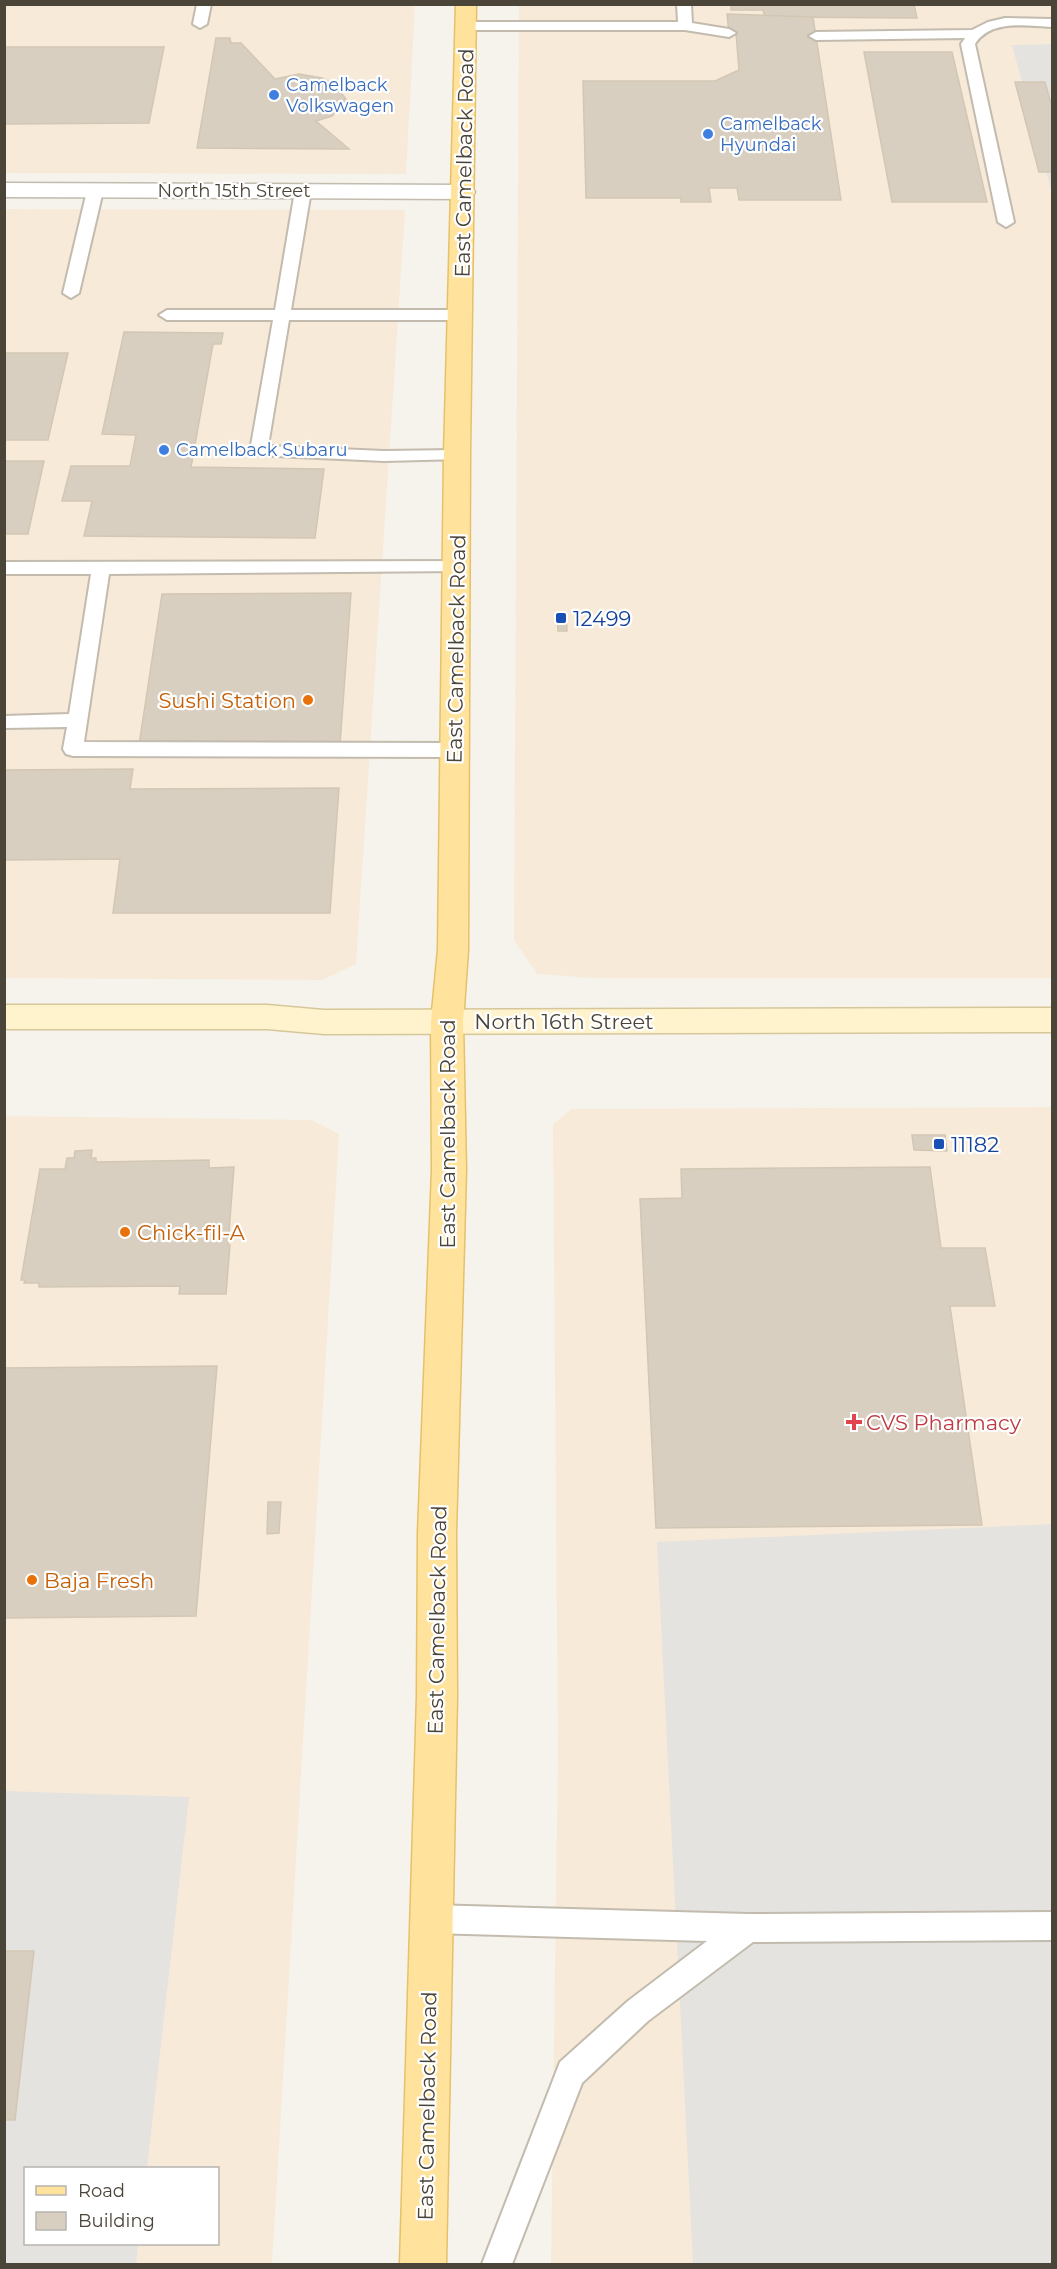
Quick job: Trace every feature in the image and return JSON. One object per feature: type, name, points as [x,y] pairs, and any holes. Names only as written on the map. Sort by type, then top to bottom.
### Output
[{"type":"main road","name":"East Camelback Road","points":[[423,2265],[437,1707],[437,1533],[449,1170],[447,1022],[453,950],[457,455],[466,15]]},
{"type":"main road","name":"North 16th Street","points":[[4,1017],[267,1017],[324,1022],[1053,1020]]},
{"type":"street","name":"North 15th Street","points":[[4,190],[464,192]]},
{"type":"lane","points":[[200,24],[204,4]]},
{"type":"lane","points":[[684,4],[685,26]]},
{"type":"lane","points":[[466,15],[685,26],[729,33]]},
{"type":"lane","points":[[816,36],[972,34],[998,23],[1053,23]]},
{"type":"lane","points":[[972,34],[968,44],[1006,222]]},
{"type":"lane","points":[[72,293],[95,191]]},
{"type":"lane","points":[[303,191],[258,451],[384,456],[457,455]]},
{"type":"lane","points":[[167,315],[461,315]]},
{"type":"lane","points":[[4,568],[457,567]]},
{"type":"lane","points":[[101,568],[74,749],[455,750]]},
{"type":"lane","points":[[4,722],[78,720]]},
{"type":"lane","points":[[431,1919],[748,1928],[1053,1926]]},
{"type":"lane","points":[[497,2265],[571,2073],[638,2011],[748,1928]]},
{"type":"shaded area","points":[[5,5],[415,5],[406,174],[5,173]]},
{"type":"shaded area","points":[[519,5],[1052,5],[1052,978],[594,978],[537,974],[514,940]]},
{"type":"shaded area","points":[[1052,44],[1052,193],[1012,45]]},
{"type":"shaded area","points":[[5,209],[405,210],[356,964],[322,980],[5,978]]},
{"type":"shaded area","points":[[1052,1107],[1052,2264],[551,2264],[558,1753],[553,1124],[572,1109]]},
{"type":"shaded area","points":[[5,1116],[312,1120],[339,1134],[272,2264],[5,2264]]},
{"type":"shaded area","points":[[1052,1524],[1052,2264],[693,2264],[657,1542]]},
{"type":"shaded area","points":[[5,1791],[189,1797],[147,2167],[24,2167],[24,2245],[138,2245],[136,2264],[5,2264]]},
{"type":"building","points":[[731,4],[914,4],[917,18],[765,17],[763,10],[731,10]]},
{"type":"building","name":"Camelback Hyundai","points":[[727,14],[813,17],[841,200],[739,200],[737,188],[709,188],[711,202],[681,202],[681,198],[586,198],[583,81],[715,81],[739,70],[736,33],[729,33]]},
{"type":"building","name":"Camelback Volkswagen","points":[[216,38],[230,38],[231,43],[241,43],[275,79],[299,74],[322,78],[334,84],[346,99],[332,116],[316,121],[349,149],[197,148]]},
{"type":"building","points":[[4,47],[164,47],[149,123],[4,124]]},
{"type":"building","points":[[864,52],[952,52],[987,202],[892,202]]},
{"type":"building","points":[[1015,82],[1045,82],[1052,107],[1052,172],[1039,172]]},
{"type":"building","name":"Camelback Subaru","points":[[124,332],[223,333],[221,344],[213,344],[191,467],[324,469],[315,538],[84,536],[92,501],[62,501],[71,466],[130,466],[136,435],[102,434]]},
{"type":"building","points":[[4,353],[68,353],[48,440],[4,440]]},
{"type":"building","points":[[4,461],[44,461],[28,534],[4,534]]},
{"type":"building","points":[[351,593],[340,745],[139,745],[162,594]]},
{"type":"building","points":[[557,614],[566,614],[567,631],[558,631]]},
{"type":"building","points":[[133,769],[130,789],[339,788],[330,913],[113,913],[120,859],[4,860],[4,770]]},
{"type":"building","points":[[912,1135],[945,1135],[947,1151],[914,1150]]},
{"type":"building","points":[[92,1150],[91,1158],[96,1158],[96,1162],[209,1160],[209,1168],[234,1167],[226,1294],[179,1294],[180,1286],[39,1287],[39,1283],[24,1283],[25,1280],[21,1280],[40,1169],[65,1169],[67,1158],[74,1158],[75,1151]]},
{"type":"building","name":"CVS Pharmacy","points":[[930,1167],[941,1248],[985,1248],[995,1306],[950,1306],[982,1525],[656,1528],[640,1199],[682,1198],[681,1169]]},
{"type":"building","points":[[217,1366],[196,1616],[4,1618],[4,1368]]},
{"type":"building","points":[[268,1502],[281,1502],[279,1533],[267,1534]]},
{"type":"building","points":[[4,1951],[34,1951],[15,2120],[4,2120]]},
{"type":"place","name":"Camelback Volkswagen","points":[[274,95]]},
{"type":"place","name":"Camelback Hyundai","points":[[708,134]]},
{"type":"place","name":"Camelback Subaru","points":[[164,450]]},
{"type":"place","name":"12499","points":[[561,618]]},
{"type":"place","name":"Sushi Station","points":[[308,700]]},
{"type":"place","name":"11182","points":[[939,1144]]},
{"type":"place","name":"Chick-fil-A","points":[[125,1232]]},
{"type":"place","name":"CVS Pharmacy","points":[[854,1422]]},
{"type":"place","name":"Baja Fresh","points":[[32,1580]]}]
